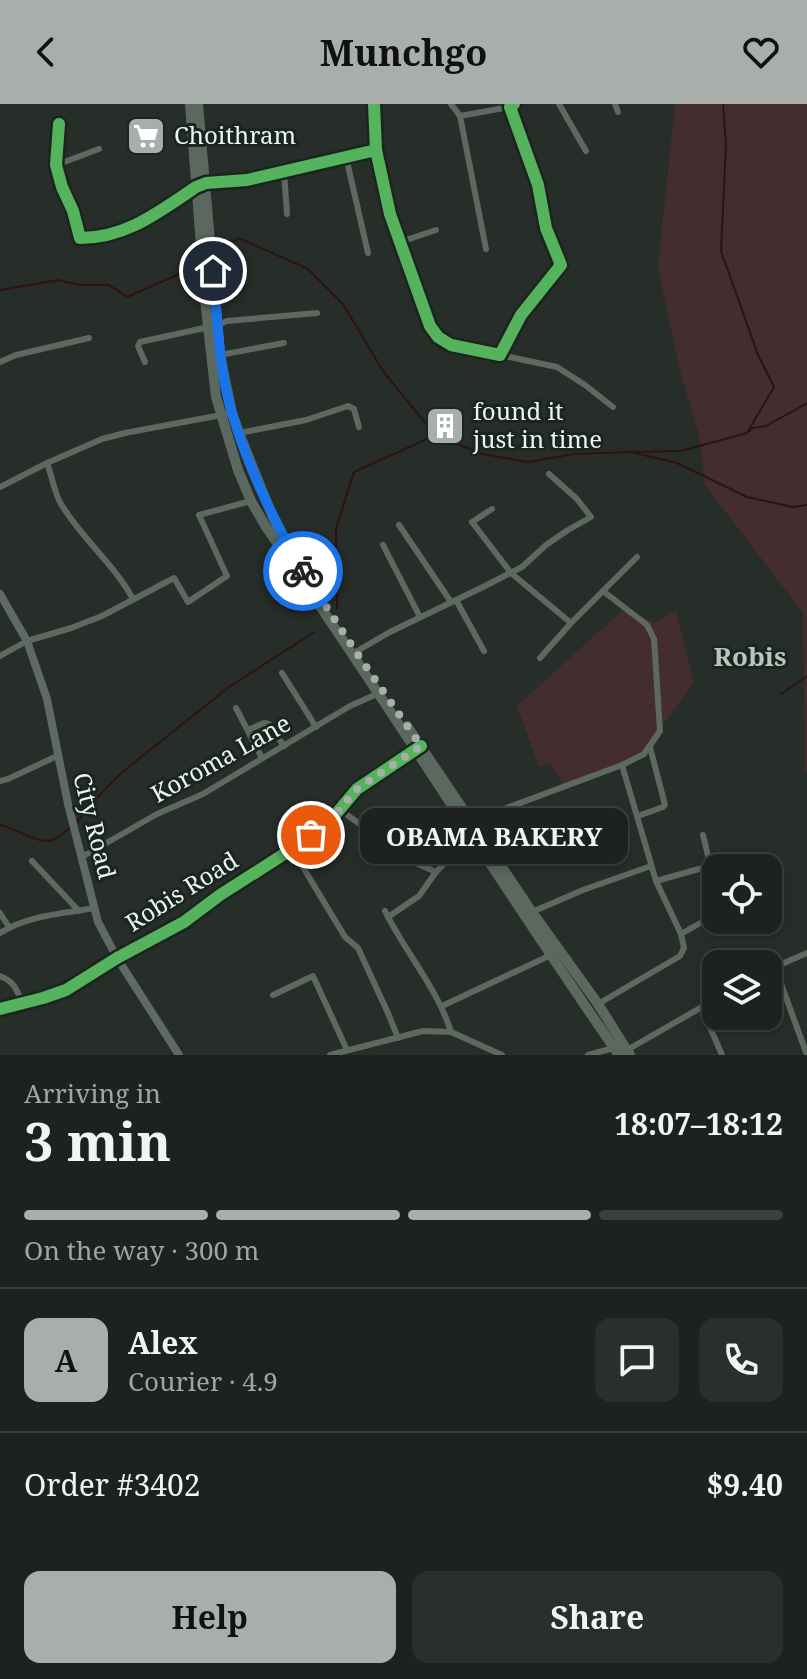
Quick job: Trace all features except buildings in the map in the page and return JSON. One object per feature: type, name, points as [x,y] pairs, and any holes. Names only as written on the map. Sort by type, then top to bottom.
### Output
[{"type":"highway","points":[[190,104],[201,185]]},
{"type":"highway","points":[[198,104],[201,185],[213,325],[213,373],[238,470],[251,501],[622,1052]]},
{"type":"highway","points":[[213,325],[220,355],[226,414],[239,433],[274,520],[377,694],[472,821],[478,836],[532,912],[556,952],[598,1004],[622,1052]]},
{"type":"main road","name":"City Road","points":[[0,594],[27,641],[47,699],[57,756],[98,922],[117,958],[179,1055]]},
{"type":"street","points":[[374,104],[376,150],[390,214],[430,326],[438,337],[451,345],[557,367],[613,407]]},
{"type":"street","points":[[451,104],[460,116],[486,249]]},
{"type":"street","points":[[559,104],[586,151]]},
{"type":"street","points":[[615,104],[618,112]]},
{"type":"street","points":[[460,116],[499,106],[512,106],[538,185],[546,228],[561,265],[521,315],[500,355]]},
{"type":"street","points":[[59,124],[56,165],[80,238],[94,238],[139,225],[201,185],[236,182],[376,150]]},
{"type":"street","points":[[56,165],[99,149]]},
{"type":"street","points":[[346,157],[368,253]]},
{"type":"street","points":[[284,172],[287,214]]},
{"type":"street","points":[[400,242],[436,230]]},
{"type":"street","points":[[145,362],[138,346],[140,342],[227,321],[317,313]]},
{"type":"street","points":[[0,362],[16,355],[89,338]]},
{"type":"street","points":[[220,355],[284,343]]},
{"type":"street","points":[[239,433],[306,420],[348,406],[354,409],[359,427]]},
{"type":"street","points":[[0,487],[102,439],[226,414]]},
{"type":"street","points":[[47,463],[61,504],[85,538],[118,575],[133,599]]},
{"type":"street","points":[[354,653],[522,567],[557,537],[591,517],[577,499],[549,474]]},
{"type":"street","points":[[0,656],[27,641],[102,616],[174,578],[188,602],[227,576],[199,515],[251,501]]},
{"type":"street","points":[[492,509],[472,522],[511,573],[571,623]]},
{"type":"street","points":[[399,525],[454,601],[484,651]]},
{"type":"street","points":[[383,545],[420,617]]},
{"type":"street","points":[[540,658],[637,557]]},
{"type":"street","points":[[472,821],[622,765],[644,754],[660,731],[654,639],[647,625],[603,591]]},
{"type":"street","points":[[282,673],[316,727]]},
{"type":"street","name":"Koroma Lane","points":[[82,857],[157,814],[203,794],[350,706],[377,694]]},
{"type":"street","points":[[236,708],[262,758]]},
{"type":"street","points":[[248,730],[269,724],[284,746]]},
{"type":"street","points":[[638,816],[665,805],[650,747]]},
{"type":"street","name":"Robis Road","points":[[0,1009],[66,990],[184,922],[330,821],[357,789],[418,748]]},
{"type":"street","points":[[0,781],[57,756]]},
{"type":"street","points":[[598,1004],[680,956],[684,948],[681,934],[656,881],[622,765]]},
{"type":"street","points":[[340,810],[402,857],[436,872]]},
{"type":"street","points":[[656,881],[710,864],[703,835]]},
{"type":"street","points":[[451,1032],[442,1006],[386,914],[419,896],[436,872],[478,836]]},
{"type":"street","points":[[292,849],[345,937],[358,948],[398,1038]]},
{"type":"street","points":[[32,861],[79,911]]},
{"type":"street","points":[[532,912],[651,866]]},
{"type":"street","points":[[0,933],[48,914],[94,908]]},
{"type":"street","points":[[0,913],[9,927]]},
{"type":"street","points":[[681,934],[702,922]]},
{"type":"street","points":[[442,1006],[556,952]]},
{"type":"street","points":[[782,963],[807,953]]},
{"type":"street","points":[[0,976],[16,986],[22,1003]]},
{"type":"street","points":[[273,995],[313,976],[347,1050]]},
{"type":"street","points":[[782,995],[807,1055]]},
{"type":"street","points":[[590,1055],[622,1052],[702,1009]]},
{"type":"street","points":[[711,1030],[722,1055]]},
{"type":"street","points":[[330,1055],[423,1031],[451,1032],[502,1055]]},
{"type":"shaded area","points":[[675,104],[807,104],[807,771],[803,613],[705,485],[700,439],[679,367],[658,267]]},
{"type":"shaded area","points":[[626,607],[654,623],[676,611],[694,682],[642,753],[563,785],[551,763],[539,767],[517,706]]},
{"type":"waterway","points":[[636,452],[681,451],[747,433],[774,387],[758,355],[721,251],[726,144],[723,104]]},
{"type":"waterway","points":[[217,253],[239,238],[308,269],[343,304],[383,371],[434,434]]},
{"type":"waterway","points":[[0,290],[58,280],[80,285],[109,285],[127,297],[193,268]]},
{"type":"waterway","points":[[748,432],[766,426],[807,403]]},
{"type":"waterway","points":[[337,608],[336,528],[354,472],[436,435],[482,454],[528,462],[574,454],[631,452],[677,463],[747,497],[793,507],[807,505]]},
{"type":"waterway","points":[[76,823],[125,770],[229,687],[314,632]]},
{"type":"waterway","points":[[781,694],[807,676]]},
{"type":"waterway","points":[[0,825],[42,841],[57,838],[71,827]]},
{"type":"cycle path","points":[[374,104],[376,150],[390,214],[430,326],[438,337],[451,345],[500,355],[521,315],[561,265],[546,228],[538,185],[510,107],[514,104]]},
{"type":"cycle path","points":[[59,124],[56,165],[80,238],[112,234],[141,222],[206,183],[247,180],[376,150]]},
{"type":"cycle path","points":[[0,1009],[66,990],[184,922],[330,821],[357,789],[421,746]]},
{"type":"way so far","points":[[303,571],[421,746],[357,789],[330,821],[311,835]]},
{"type":"place","name":"Choithram","points":[[146,136]]},
{"type":"place","name":"found it just in time","points":[[445,426]]},
{"type":"place","name":"OBAMA BAKERY","points":[[311,835]]},
{"type":"district","name":"Robis","points":[[750,657]]},
{"type":"route","points":[[213,271],[220,355],[232,413],[274,520],[303,571]]}]
